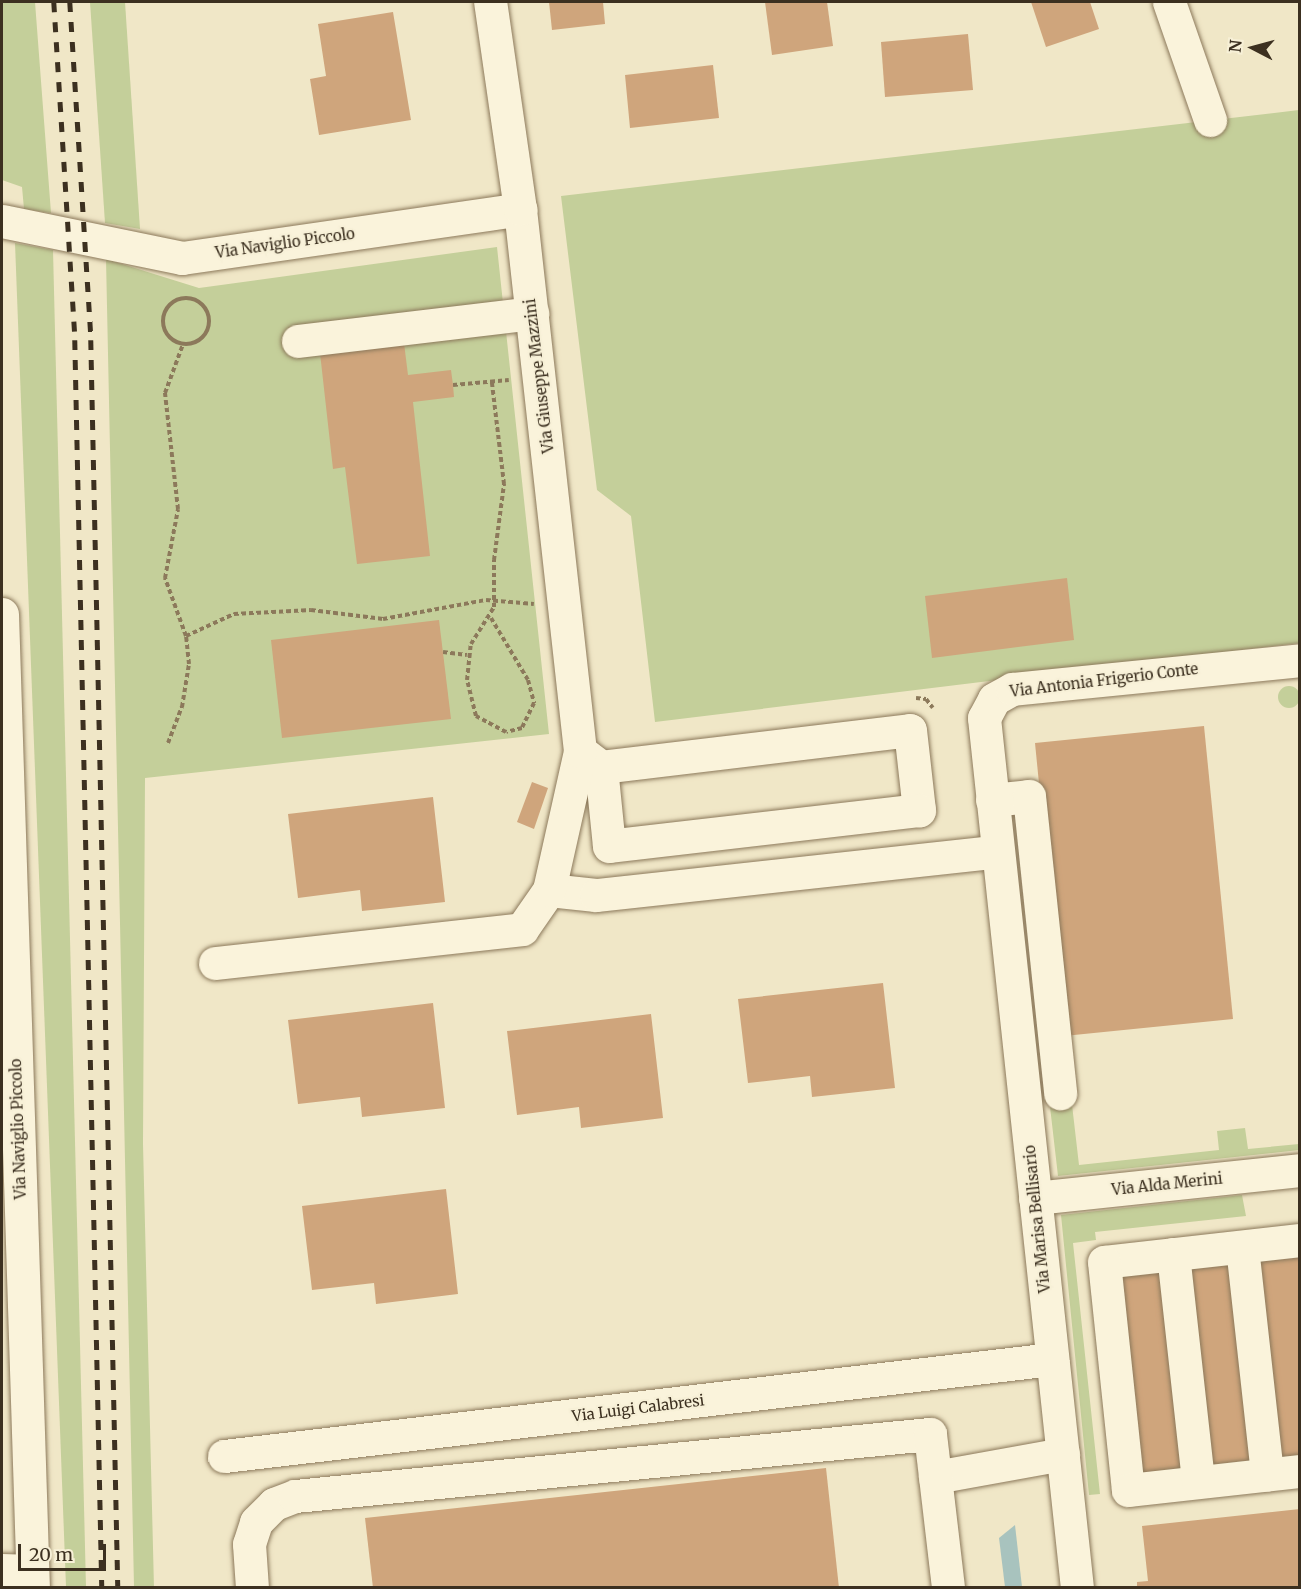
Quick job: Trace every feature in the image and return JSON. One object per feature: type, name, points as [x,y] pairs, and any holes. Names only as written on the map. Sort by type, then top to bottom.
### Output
[{"type":"street","name":"Via Giuseppe Mazzini","points":[[490,2],[520,209],[563,595],[591,759],[609,846],[919,810],[910,730],[591,759]]},
{"type":"street","points":[[1169,2],[1210,120]]},
{"type":"street","name":"Via Naviglio Piccolo","points":[[2,222],[182,258],[520,209]]},
{"type":"street","points":[[2,222],[2,241]]},
{"type":"street","points":[[298,341],[532,313]]},
{"type":"street","name":"Via Naviglio Piccolo","points":[[2,614],[22,1576]]},
{"type":"street","name":"Via Antonia Frigerio Conte","points":[[998,851],[984,718],[990,703],[1007,690],[1299,660]]},
{"type":"street","points":[[215,963],[522,929],[549,891],[591,759]]},
{"type":"street","points":[[992,800],[1029,796],[1060,1093]]},
{"type":"street","points":[[549,891],[596,895],[998,851]]},
{"type":"street","name":"Via Marisa Bellisario","points":[[998,851],[1077,1587]]},
{"type":"street","name":"Via Alda Merini","points":[[1035,1198],[1299,1170]]},
{"type":"street","points":[[1299,1240],[1104,1262],[1128,1490],[1299,1471]]},
{"type":"street","points":[[1242,1247],[1267,1474]]},
{"type":"street","points":[[1173,1254],[1198,1482]]},
{"type":"street","name":"Via Luigi Calabresi","points":[[224,1456],[1052,1359]]},
{"type":"street","points":[[252,1587],[249,1544],[256,1522],[274,1504],[295,1496],[930,1434],[948,1587]]},
{"type":"street","points":[[935,1477],[1063,1454]]},
{"type":"path","points":[[191,298],[206,310],[208,327],[200,339],[183,344],[169,337],[163,316],[175,301],[191,298]]},
{"type":"path","points":[[168,743],[186,689],[186,636],[165,578],[178,509],[165,393],[183,344]]},
{"type":"path","points":[[453,385],[540,376]]},
{"type":"path","points":[[491,618],[532,690],[532,713],[522,728],[495,730],[476,716],[468,700],[467,655],[491,618],[494,600],[504,484],[492,382]]},
{"type":"path","points":[[186,636],[234,614],[311,610],[383,619],[494,600],[531,605],[563,595]]},
{"type":"path","points":[[443,652],[467,655]]},
{"type":"green space","points":[[2,2],[35,2],[51,213],[24,209],[22,187],[2,180]]},
{"type":"green space","points":[[90,2],[125,2],[140,229],[105,223]]},
{"type":"green space","points":[[1299,110],[1299,643],[655,722],[631,516],[597,490],[561,196]]},
{"type":"green space","points":[[15,243],[53,250],[86,1587],[66,1587]]},
{"type":"green space","points":[[497,247],[549,734],[145,778],[143,1144],[154,1588],[134,1587],[106,259],[199,288]]},
{"type":"green space","points":[[1285,686],[1293,686],[1300,693],[1300,701],[1293,708],[1285,708],[1278,701],[1278,693]]},
{"type":"green space","points":[[1071,1096],[1079,1165],[1219,1150],[1217,1131],[1245,1128],[1248,1149],[1299,1144],[1299,1150],[1058,1176],[1049,1098]]},
{"type":"green space","points":[[1242,1195],[1246,1216],[1095,1232],[1096,1240],[1073,1243],[1100,1494],[1089,1495],[1061,1215]]},
{"type":"water","points":[[1015,1525],[1022,1587],[1005,1587],[999,1538]]},
{"type":"building","points":[[549,2],[603,2],[605,24],[552,30]]},
{"type":"building","points":[[765,2],[827,2],[833,46],[772,55]]},
{"type":"building","points":[[1031,2],[1090,2],[1099,29],[1046,47]]},
{"type":"building","points":[[393,12],[411,120],[319,135],[310,79],[326,76],[318,24]]},
{"type":"building","points":[[968,34],[973,90],[885,97],[881,42]]},
{"type":"building","points":[[713,65],[719,118],[630,128],[625,75]]},
{"type":"building","points":[[404,343],[408,375],[451,370],[453,385],[454,397],[413,402],[430,556],[357,564],[345,467],[333,469],[320,353]]},
{"type":"building","points":[[1067,578],[1074,640],[932,658],[925,596]]},
{"type":"building","points":[[439,620],[451,719],[282,738],[271,640]]},
{"type":"building","points":[[1204,726],[1233,1019],[1064,1036],[1035,743]]},
{"type":"building","points":[[532,782],[548,788],[534,829],[517,822]]},
{"type":"building","points":[[433,797],[445,902],[362,911],[360,890],[298,898],[288,814]]},
{"type":"building","points":[[883,983],[895,1088],[812,1097],[810,1076],[748,1083],[738,999]]},
{"type":"building","points":[[433,1003],[445,1108],[362,1117],[360,1097],[298,1104],[288,1020]]},
{"type":"building","points":[[651,1014],[663,1118],[581,1128],[579,1107],[517,1115],[507,1031]]},
{"type":"building","points":[[446,1189],[458,1294],[376,1304],[374,1283],[312,1290],[302,1206]]},
{"type":"building","points":[[1300,1254],[1300,1455],[1271,1458],[1249,1260]]},
{"type":"building","points":[[1238,1260],[1261,1459],[1202,1466],[1180,1267]]},
{"type":"building","points":[[1167,1269],[1189,1468],[1131,1474],[1109,1276]]},
{"type":"building","points":[[826,1468],[839,1588],[373,1588],[365,1518]]},
{"type":"building","points":[[1300,1509],[1300,1588],[1137,1588],[1137,1582],[1148,1581],[1142,1526]]},
{"type":"railway","points":[[54,2],[75,340],[102,1588]]},
{"type":"railway","points":[[70,2],[91,340],[118,1588]]}]
